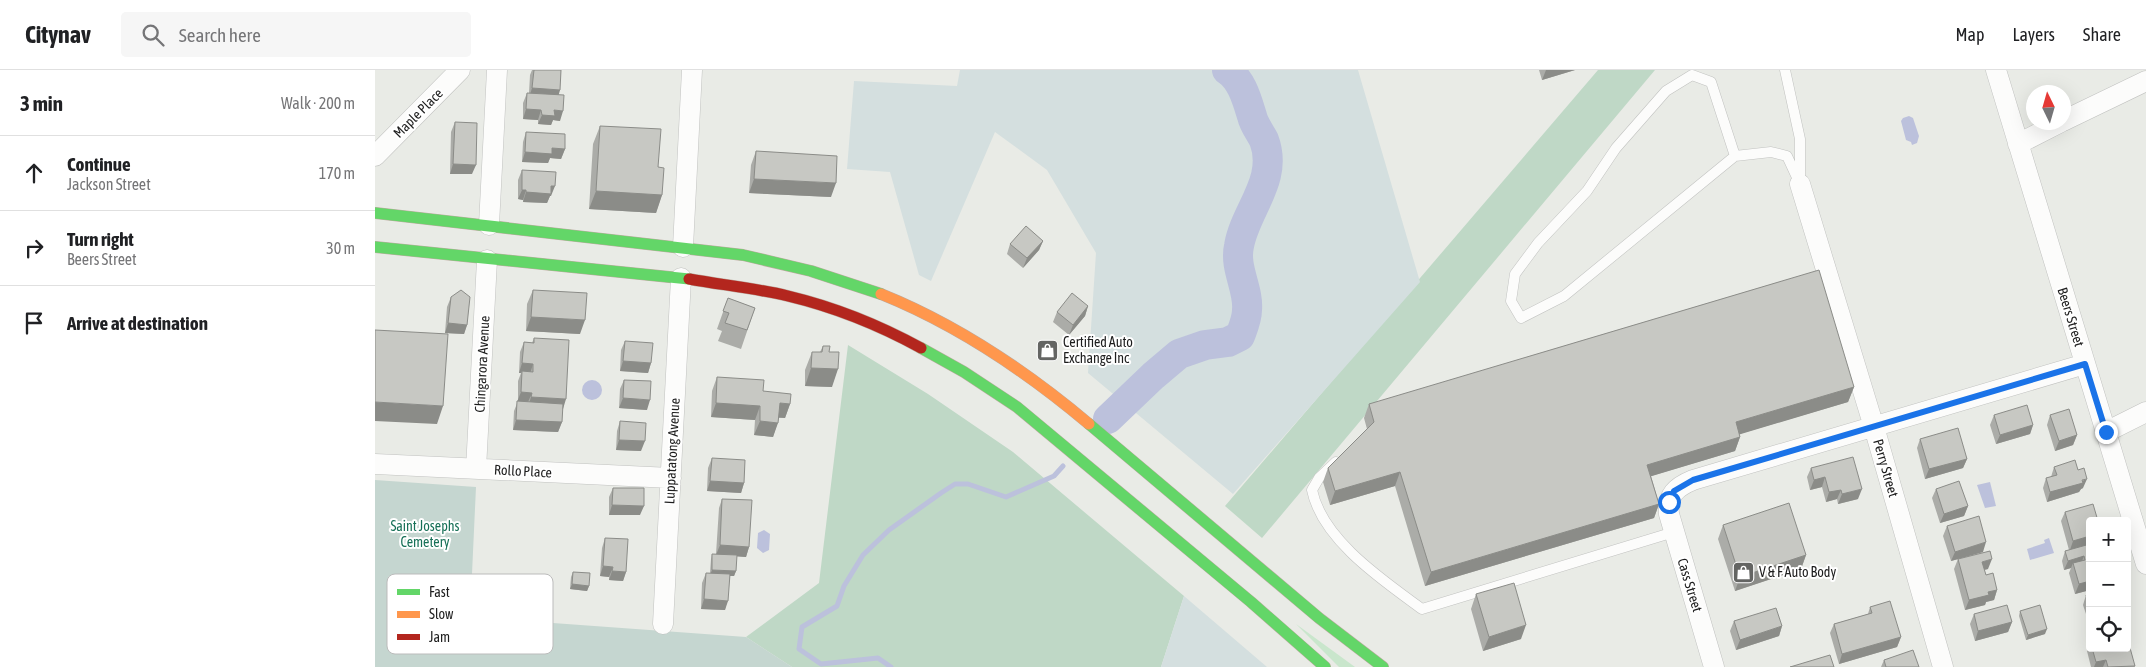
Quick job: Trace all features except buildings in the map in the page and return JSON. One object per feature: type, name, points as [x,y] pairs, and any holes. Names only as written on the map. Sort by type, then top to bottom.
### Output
[{"type":"highway","points":[[375,213],[743,254],[821,273],[864,287],[920,310],[971,338],[1014,365],[1047,390],[1319,618],[1383,667]]},
{"type":"highway","points":[[375,247],[487,260],[681,278],[790,296],[865,321],[919,346],[975,378],[1017,407],[1251,602],[1325,667]]},
{"type":"street","name":"Maple Place","points":[[375,156],[460,70]]},
{"type":"street","points":[[489,225],[497,70]]},
{"type":"street","points":[[683,247],[692,70]]},
{"type":"street","name":"Beers Street","points":[[1996,70],[2146,564]]},
{"type":"street","points":[[2071,118],[2146,81]]},
{"type":"street","points":[[2018,144],[2046,130]]},
{"type":"street","name":"Perry Street","points":[[1800,184],[1874,427],[1943,667]]},
{"type":"street","name":"Chingarora Avenue","points":[[476,469],[487,260]]},
{"type":"street","name":"Luppatatong Avenue","points":[[663,624],[681,278]]},
{"type":"street","points":[[1874,427],[2085,364]]},
{"type":"street","points":[[2106,432],[2146,412]]},
{"type":"street","name":"Cass Street","points":[[1714,667],[1669,514],[1669,502],[1674,491],[1686,483],[1874,427]]},
{"type":"street","name":"Rollo Place","points":[[375,464],[671,478]]},
{"type":"lane","points":[[1785,70],[1800,139],[1800,184]]},
{"type":"lane","points":[[1735,156],[1711,82],[1694,73],[1666,91],[1616,148],[1587,191],[1538,243],[1515,274],[1511,301],[1521,318],[1564,296],[1735,156],[1771,152],[1787,156],[1800,184]]},
{"type":"lane","points":[[1346,452],[1319,478],[1312,490],[1314,499],[1333,531],[1365,567],[1422,609],[1674,532]]},
{"type":"green space","points":[[1598,70],[1655,70],[1262,538],[1225,506]]},
{"type":"green space","points":[[848,345],[928,394],[1013,452],[1184,596],[1161,667],[792,667],[746,637],[819,583]]},
{"type":"green space","name":"Saint Josephs Cemetery","points":[[375,480],[476,487],[472,574],[387,574],[387,654],[553,654],[553,623],[746,637],[792,667],[375,667]]},
{"type":"green space","points":[[1296,624],[1355,667],[1339,667]]},
{"type":"shaded area","points":[[960,70],[1358,70],[1420,282],[1233,494],[1088,373],[1096,253],[1047,170],[995,132],[931,281],[919,275],[890,172],[847,169],[854,81],[957,86]]},
{"type":"shaded area","points":[[1184,596],[1267,667],[1161,667]]},
{"type":"water","points":[[1909,116],[1913,118],[1919,136],[1917,143],[1912,145],[1911,142],[1906,140],[1901,121]]},
{"type":"water","points":[[592,380],[599,383],[602,390],[599,397],[592,400],[585,397],[582,390],[585,383]]},
{"type":"water","points":[[1990,482],[1996,506],[1985,508],[1977,485]]},
{"type":"water","points":[[764,530],[770,534],[769,550],[763,553],[757,548],[758,533]]},
{"type":"water","points":[[2049,538],[2054,553],[2030,560],[2027,549],[2045,543],[2044,540]]},
{"type":"waterway","points":[[1108,419],[1179,354],[1205,345],[1228,342],[1240,336],[1244,327],[1247,302],[1238,262],[1239,246],[1242,233],[1264,182],[1267,155],[1264,140],[1254,122],[1243,91],[1237,79],[1227,70]]},
{"type":"waterway","points":[[891,667],[878,658],[821,664],[799,649],[802,627],[837,606],[844,586],[863,555],[889,530],[955,484],[968,484],[1006,497],[1054,476],[1063,466]]},
{"type":"traffic: fast","points":[[375,213],[743,255],[811,271],[881,294]]},
{"type":"traffic: fast","points":[[375,247],[689,279]]},
{"type":"traffic: fast","points":[[921,348],[964,372],[1017,407],[1251,602],[1325,667]]},
{"type":"traffic: fast","points":[[1089,424],[1319,618],[1383,667]]},
{"type":"traffic: slow","points":[[881,294],[937,320],[990,351],[1041,386],[1089,424]]},
{"type":"traffic: jam","points":[[689,279],[805,300],[856,318],[921,348]]},
{"type":"place","name":"Certified Auto Exchange Inc","points":[[1047,350]]},
{"type":"place","name":"V & F Auto Body","points":[[1743,572]]},
{"type":"route","points":[[1669,502],[1674,491],[1693,480],[2085,364],[2106,432]]}]
